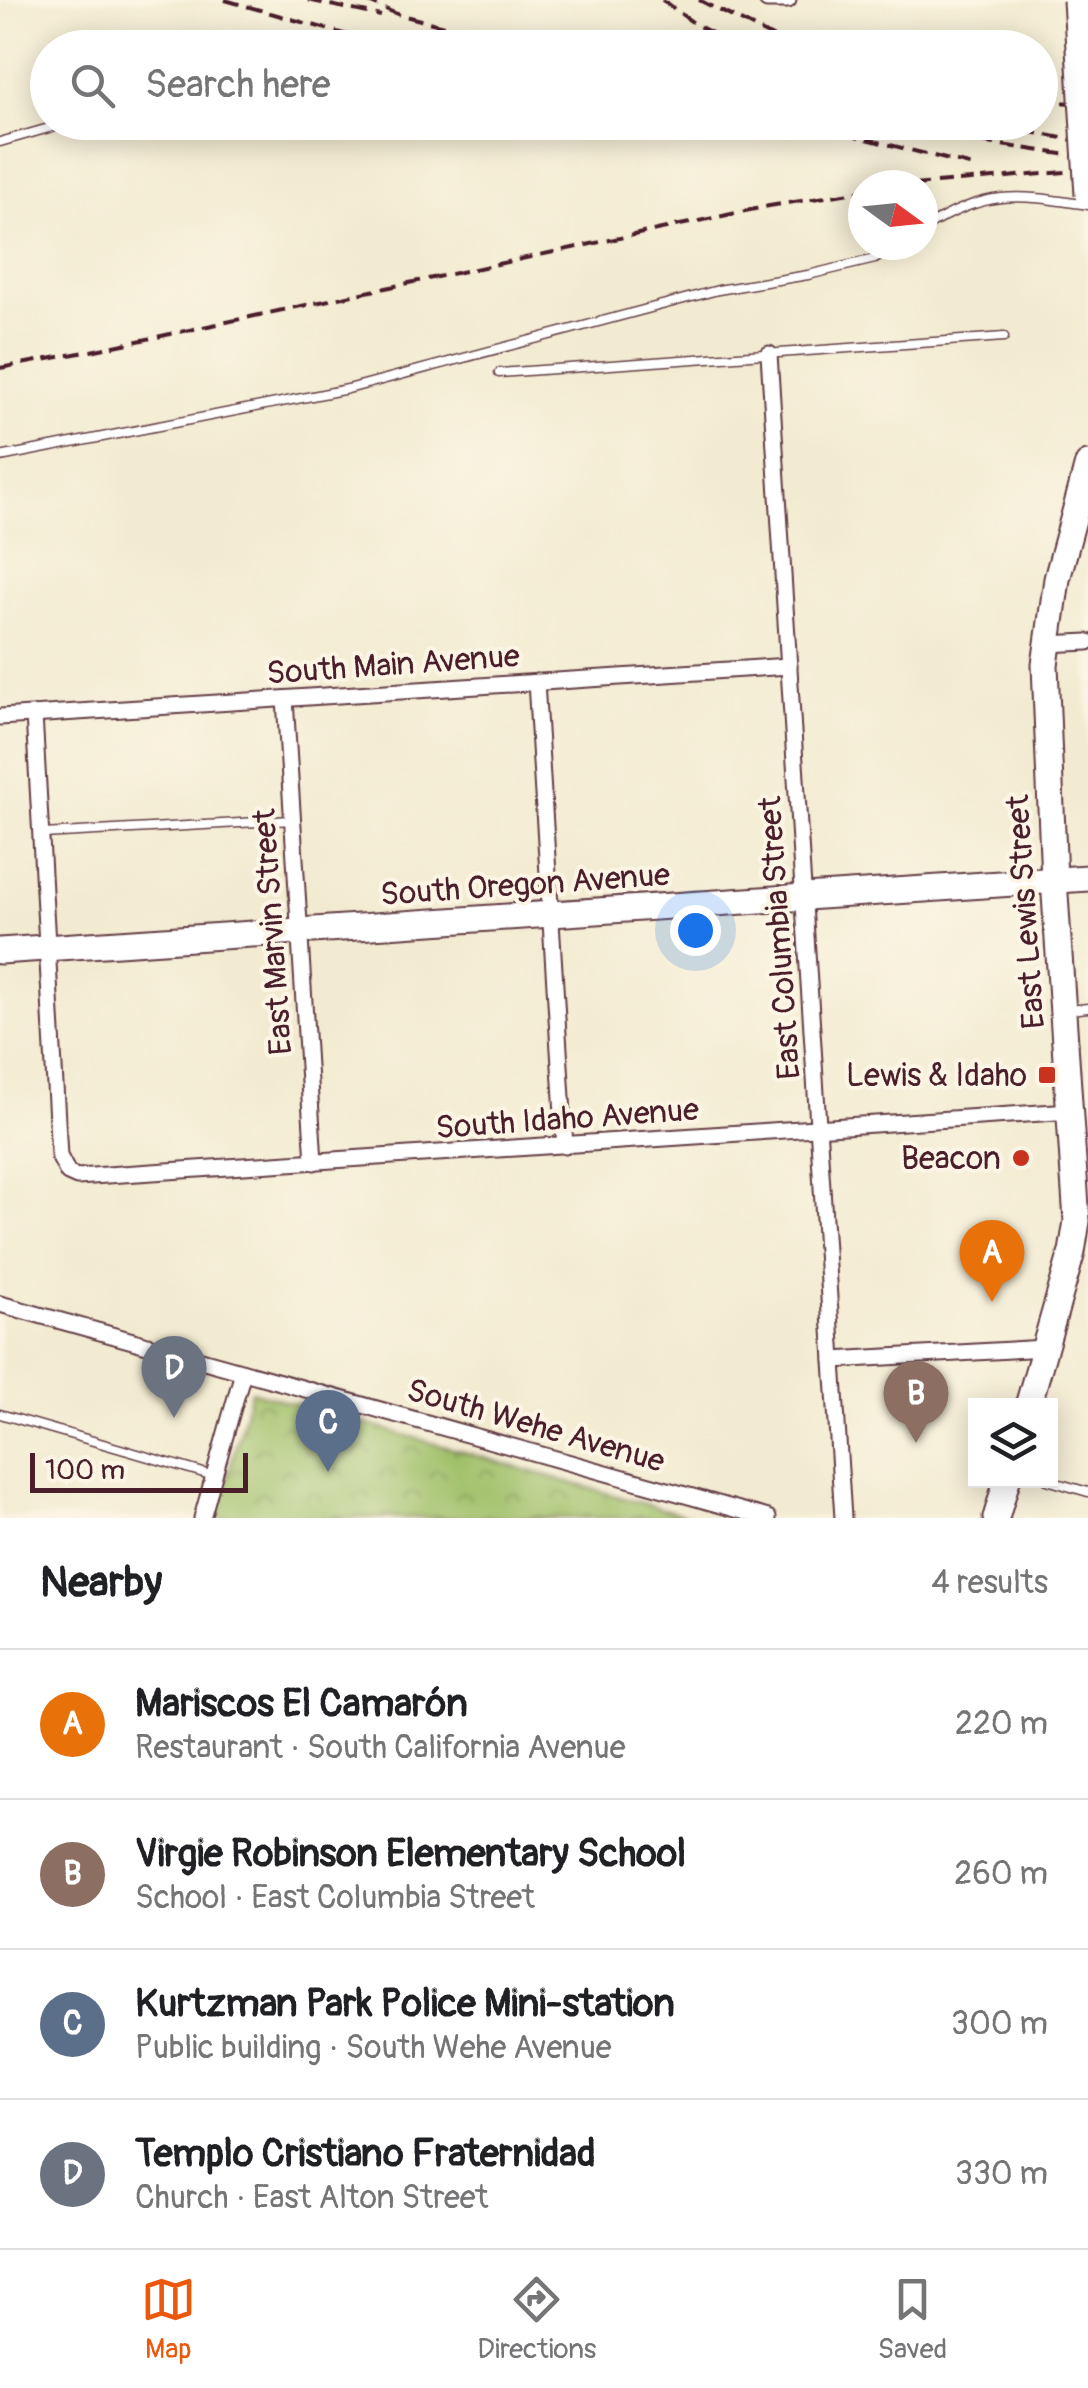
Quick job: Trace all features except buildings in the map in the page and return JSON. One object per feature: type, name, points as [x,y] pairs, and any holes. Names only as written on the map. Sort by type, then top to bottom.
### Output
[{"type":"main road","points":[[1076,0],[1088,195]]},
{"type":"main road","name":"East Lewis Street","points":[[1030,1398],[1075,1235],[1081,1164],[1072,1111],[1076,1009],[1054,880],[1047,644],[1057,579],[1088,464]]},
{"type":"main road","name":"South Oregon Avenue","points":[[0,951],[1088,878]]},
{"type":"main road","points":[[996,1518],[1004,1488]]},
{"type":"street","points":[[767,0],[788,0]]},
{"type":"street","name":"East Columbia Street","points":[[769,354],[843,1518]]},
{"type":"street","points":[[1047,644],[1088,642]]},
{"type":"street","name":"South Main Avenue","points":[[0,717],[789,666]]},
{"type":"street","points":[[536,682],[564,1146]]},
{"type":"street","name":"East Marvin Street","points":[[285,698],[314,1162]]},
{"type":"street","points":[[34,715],[47,948]]},
{"type":"street","name":"South Idaho Avenue","points":[[47,948],[59,1156],[68,1173],[88,1177],[1072,1111]]},
{"type":"street","name":"South Wehe Avenue","points":[[0,1304],[768,1518]]},
{"type":"street","points":[[833,1360],[1045,1348]]},
{"type":"street","points":[[202,1518],[243,1372]]},
{"type":"lane","points":[[0,142],[30,133]]},
{"type":"lane","points":[[938,220],[956,209],[993,197],[1026,195],[1088,204]]},
{"type":"lane","points":[[0,457],[348,389],[718,290],[808,276],[871,260]]},
{"type":"lane","points":[[500,373],[1004,338]]},
{"type":"lane","points":[[40,834],[293,820]]},
{"type":"lane","points":[[0,1414],[214,1476]]},
{"type":"lane","points":[[1058,1483],[1088,1492]]},
{"type":"green space","points":[[251,1391],[694,1518],[216,1518]]},
{"type":"railway","points":[[225,0],[330,30]]},
{"type":"railway","points":[[308,0],[381,16]]},
{"type":"railway","points":[[364,0],[397,14],[460,30]]},
{"type":"railway","points":[[662,0],[706,30]]},
{"type":"railway","points":[[699,0],[758,30]]},
{"type":"railway","points":[[1058,102],[1088,103]]},
{"type":"railway","points":[[1058,137],[1088,143]]},
{"type":"railway","points":[[871,140],[973,166]]},
{"type":"railway","points":[[975,140],[1088,158]]},
{"type":"railway","points":[[938,183],[1088,170]]},
{"type":"railway","points":[[0,368],[769,206],[848,193]]},
{"type":"place","name":"Lewis & Idaho","points":[[1047,1075]]},
{"type":"place","name":"Beacon","points":[[1021,1158]]},
{"type":"place","name":"Mariscos El Camarón","points":[[992,1302]]},
{"type":"place","name":"Templo Cristiano Fraternidad","points":[[174,1418]]},
{"type":"place","name":"Virgie Robinson Elementary School","points":[[916,1443]]},
{"type":"place","name":"Kurtzman Park Police Mini-station","points":[[328,1472]]}]
